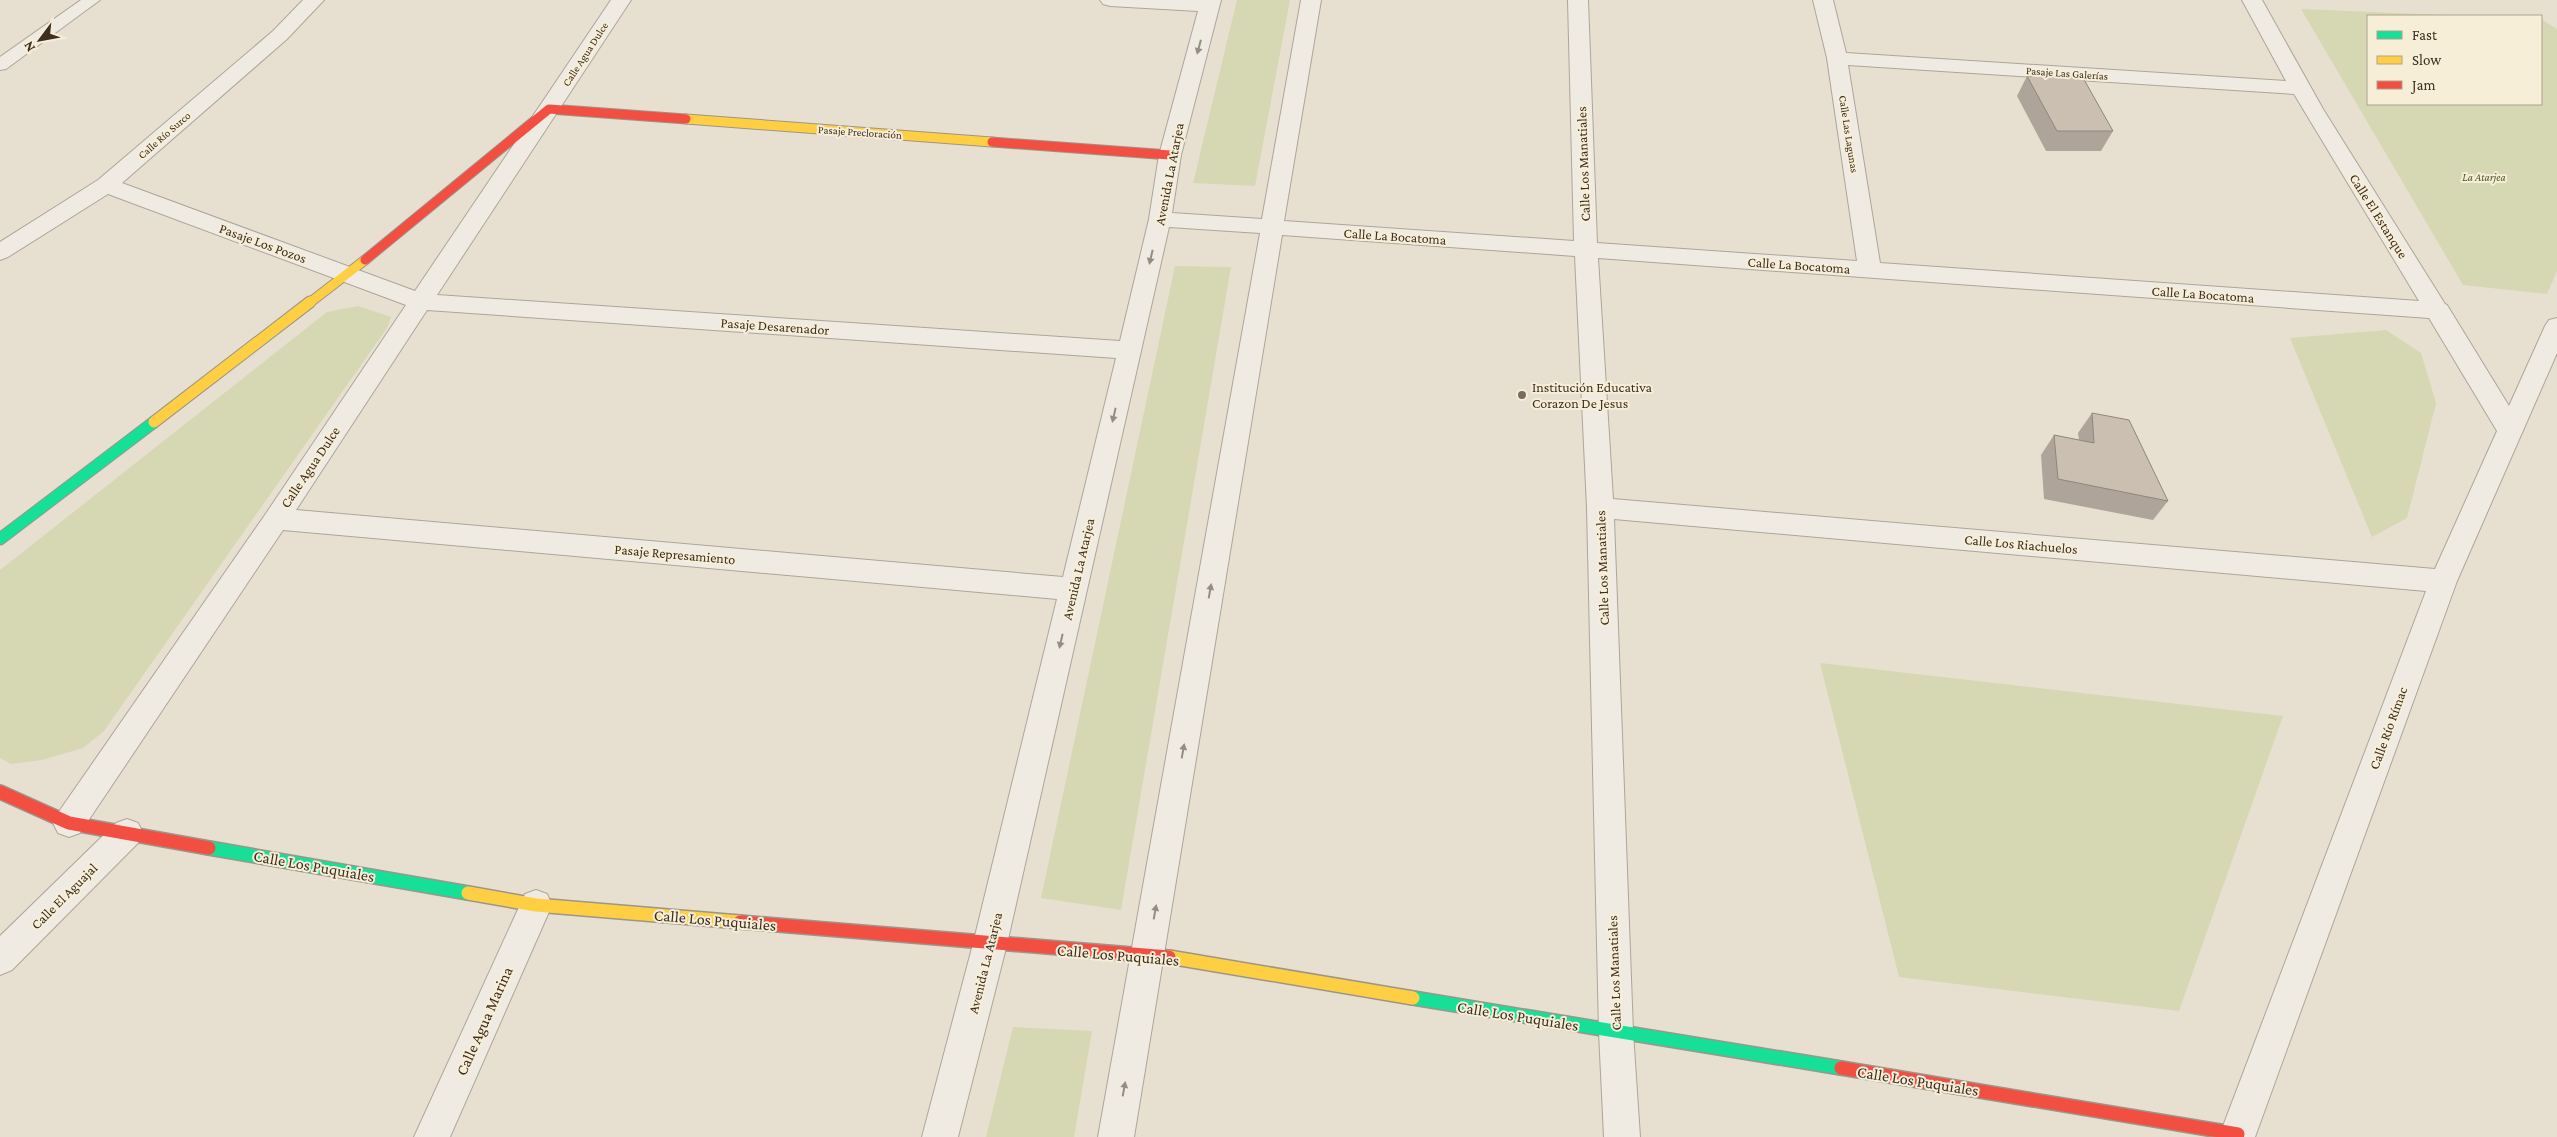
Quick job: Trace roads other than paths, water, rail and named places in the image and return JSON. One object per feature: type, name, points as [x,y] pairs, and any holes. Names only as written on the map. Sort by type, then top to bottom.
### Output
[{"type":"street","name":"Calle Río Surco","points":[[0,252],[106,185],[280,35],[314,0]]},
{"type":"street","name":"Calle Agua Dulce","points":[[69,823],[276,519],[621,0]]},
{"type":"street","points":[[1110,0],[1210,3]]},
{"type":"street","points":[[1116,1137],[1311,0]]},
{"type":"street","name":"Calle Los Manatiales","points":[[1578,0],[1586,249],[1600,508],[1616,1032],[1622,1137]]},
{"type":"street","name":"Calle Las Lagunas","points":[[1823,0],[1836,58],[1870,270]]},
{"type":"street","name":"Calle El Estanque","points":[[2252,0],[2298,88],[2439,311],[2510,430]]},
{"type":"street","name":"Avenida La Atarjea","points":[[940,1137],[990,944],[1160,219],[1170,155],[1210,3]]},
{"type":"street","name":"Pasaje Las Galerías","points":[[1836,58],[2298,88]]},
{"type":"street","name":"Calle Agua Dulce","points":[[0,539],[347,275],[549,109]]},
{"type":"street","name":"Pasaje Precloración","points":[[549,109],[1170,155]]},
{"type":"street","name":"Pasaje Los Pozos","points":[[106,185],[421,302]]},
{"type":"street","name":"Calle La Bocatoma","points":[[1160,219],[2439,311]]},
{"type":"street","name":"Pasaje Desarenador","points":[[421,302],[1130,350]]},
{"type":"street","name":"Calle Río Rímac","points":[[2238,1135],[2443,581],[2557,326]]},
{"type":"street","name":"Calle Los Riachuelos","points":[[1600,508],[2443,581]]},
{"type":"street","name":"Pasaje Represamiento","points":[[276,519],[1074,589]]},
{"type":"street","name":"Calle Los Puquiales","points":[[0,792],[69,823],[536,905],[990,944],[1148,954],[2238,1135]]},
{"type":"street","name":"Calle El Aguajal","points":[[0,959],[127,833]]},
{"type":"street","name":"Calle Agua Marina","points":[[432,1137],[536,905]]},
{"type":"lane","points":[[0,65],[63,23],[92,0]]},
{"type":"place","name":"Institución Educativa Corazon De Jesus","points":[[1522,395]]},
{"type":"park label","name":"La Atarjea","points":[[2484,177]]}]
